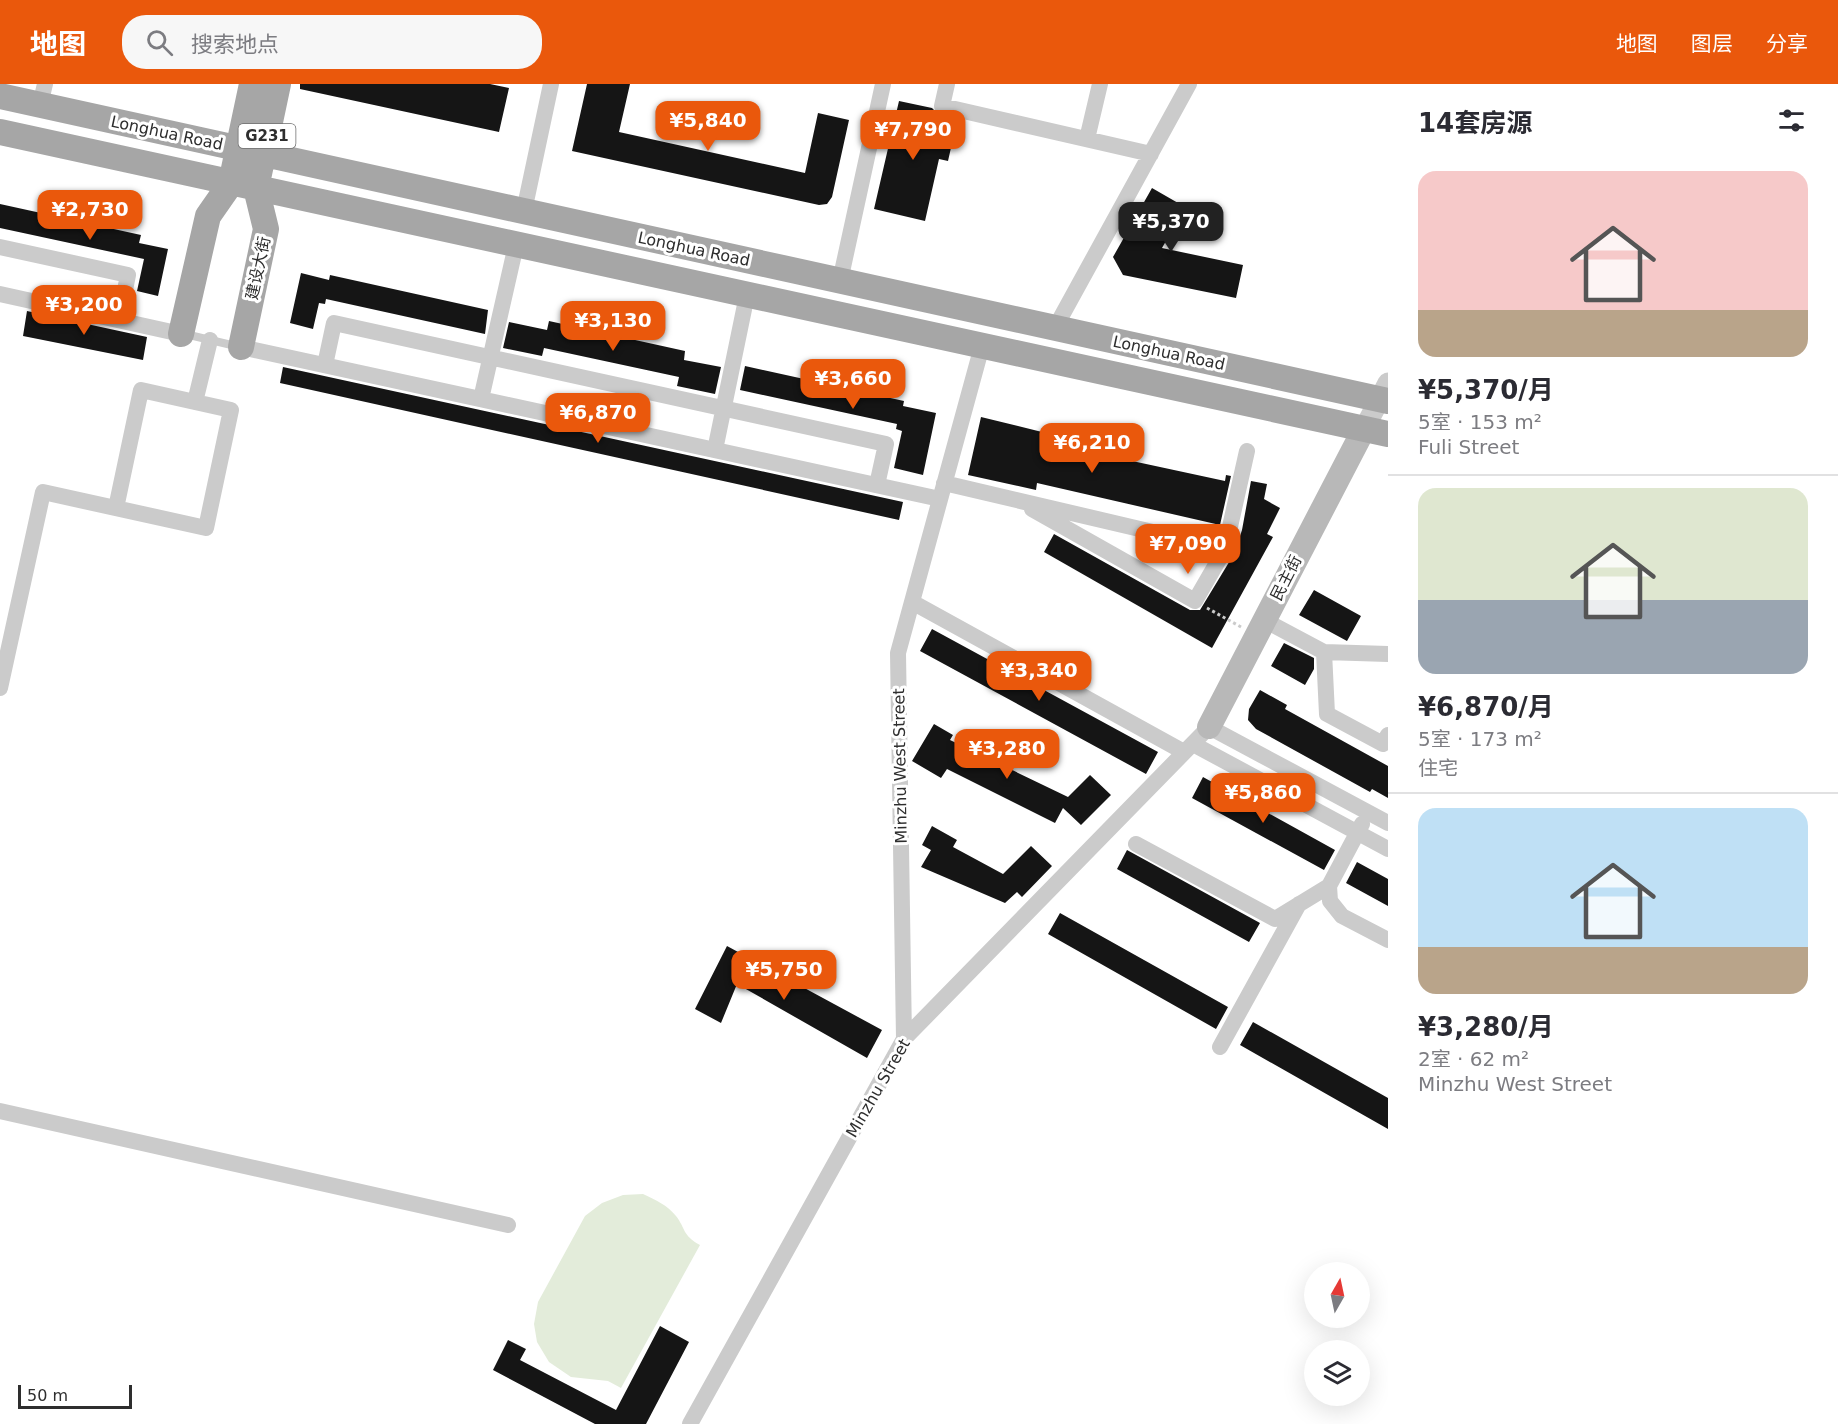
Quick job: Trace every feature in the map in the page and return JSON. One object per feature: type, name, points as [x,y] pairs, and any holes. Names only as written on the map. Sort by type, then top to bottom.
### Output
[{"type":"main road","name":"G231","points":[[238,148],[252,84]]},
{"type":"main road","name":"建设大街","points":[[241,347],[266,229],[256,188],[278,84]]},
{"type":"main road","name":"Longhua Road","points":[[0,96],[43,94],[263,154],[1055,328],[1385,395]]},
{"type":"main road","name":"Longhua Road","points":[[0,132],[1376,431]]},
{"type":"main road","points":[[182,334],[208,216],[231,183],[238,148]]},
{"type":"main road","name":"民主街","points":[[1209,727],[1260,628],[1376,431]]},
{"type":"street","points":[[524,212],[551,84]]},
{"type":"street","points":[[840,281],[883,84]]},
{"type":"street","points":[[947,84],[942,106],[1151,154]]},
{"type":"street","points":[[1088,139],[1100,84]]},
{"type":"street","points":[[1055,328],[1189,84]]},
{"type":"street","points":[[481,399],[516,245]]},
{"type":"street","points":[[0,247],[129,275],[119,320]]},
{"type":"street","points":[[0,294],[182,334]]},
{"type":"street","points":[[715,450],[747,295]]},
{"type":"street","points":[[325,365],[334,323],[491,357],[886,444],[877,485]]},
{"type":"street","points":[[195,402],[210,340]]},
{"type":"street","name":"Minzhu West Street","points":[[904,1039],[898,653],[982,346]]},
{"type":"street","points":[[241,347],[877,485],[1016,500],[1225,549]]},
{"type":"street","points":[[0,688],[43,492],[206,528],[231,410],[141,390],[116,508]]},
{"type":"street","points":[[1376,431],[1385,395]]},
{"type":"street","points":[[1016,500],[1196,601],[1225,549],[1247,451]]},
{"type":"street","points":[[912,602],[1188,748],[1388,849]]},
{"type":"street","points":[[1260,628],[1324,652],[1388,654]]},
{"type":"street","points":[[1324,652],[1327,714],[1383,744],[1388,735]]},
{"type":"street","points":[[1209,727],[1388,824]]},
{"type":"street","name":"Minzhu Street","points":[[690,1424],[904,1039],[1209,727]]},
{"type":"street","points":[[1136,844],[1275,918],[1329,886],[1368,813]]},
{"type":"street","points":[[1329,886],[1330,901],[1342,916],[1388,940]]},
{"type":"street","points":[[1220,1047],[1300,904]]},
{"type":"street","points":[[0,1111],[508,1225]]},
{"type":"lane","points":[[182,334],[241,347]]},
{"type":"path","points":[[1196,601],[1260,628]]},
{"type":"green space","points":[[643,1194],[669,1209],[687,1235],[700,1245],[621,1388],[608,1381],[571,1377],[549,1362],[537,1342],[534,1324],[538,1302],[585,1216],[602,1203],[623,1195]]},
{"type":"building","points":[[300,84],[490,84],[509,88],[499,132],[300,89]]},
{"type":"building","points":[[587,84],[630,84],[619,132],[805,173],[818,113],[849,120],[832,197],[827,204],[819,205],[572,151]]},
{"type":"building","points":[[899,101],[932,108],[940,116],[938,126],[955,130],[948,161],[939,159],[925,221],[874,209]]},
{"type":"building","points":[[1152,188],[1185,207],[1162,248],[1243,265],[1236,298],[1123,275],[1113,257]]},
{"type":"building","points":[[0,204],[141,235],[139,243],[168,249],[158,296],[137,291],[144,259],[0,228]]},
{"type":"building","points":[[301,273],[329,280],[330,275],[488,310],[485,334],[326,299],[325,304],[319,303],[313,329],[290,323]]},
{"type":"building","points":[[27,311],[147,337],[143,360],[23,336]]},
{"type":"building","points":[[549,321],[685,351],[684,360],[721,367],[715,394],[677,386],[679,377],[544,348],[542,356],[503,348],[509,322],[547,330]]},
{"type":"building","points":[[745,366],[904,401],[903,406],[936,413],[923,475],[894,468],[902,431],[896,429],[897,424],[740,390]]},
{"type":"building","points":[[283,367],[903,502],[899,520],[280,383]]},
{"type":"building","points":[[981,417],[1046,433],[1044,442],[1225,481],[1226,475],[1231,476],[1220,525],[1037,483],[1036,490],[968,475]]},
{"type":"building","points":[[1251,481],[1267,484],[1264,499],[1280,508],[1267,534],[1273,537],[1212,648],[1044,552],[1054,534],[1190,610],[1200,610],[1234,554],[1242,530]]},
{"type":"building","points":[[1314,590],[1361,616],[1347,641],[1299,615]]},
{"type":"building","points":[[932,629],[1158,752],[1146,774],[920,651]]},
{"type":"building","points":[[1284,643],[1314,658],[1314,669],[1305,685],[1271,666]]},
{"type":"building","points":[[1260,690],[1287,705],[1285,709],[1388,766],[1388,798],[1372,789],[1370,792],[1256,729],[1248,720],[1249,709]]},
{"type":"building","points":[[934,724],[953,735],[950,740],[1068,797],[1090,775],[1111,795],[1081,825],[1063,808],[1055,823],[947,769],[941,778],[912,761]]},
{"type":"building","points":[[1203,777],[1335,850],[1324,870],[1192,798]]},
{"type":"building","points":[[932,826],[957,840],[953,847],[1003,874],[1031,846],[1052,866],[1022,897],[1017,892],[1005,903],[921,867],[931,850],[922,845]]},
{"type":"building","points":[[1127,850],[1260,923],[1249,942],[1117,869]]},
{"type":"building","points":[[1357,862],[1388,879],[1388,906],[1346,883]]},
{"type":"building","points":[[1060,913],[1228,1007],[1216,1029],[1048,934]]},
{"type":"building","points":[[727,946],[882,1030],[867,1058],[737,984],[721,1023],[695,1009]]},
{"type":"building","points":[[1253,1022],[1388,1098],[1388,1129],[1240,1045]]},
{"type":"building","points":[[660,1326],[689,1342],[646,1424],[595,1424],[493,1370],[508,1340],[526,1349],[520,1360],[616,1410]]}]
